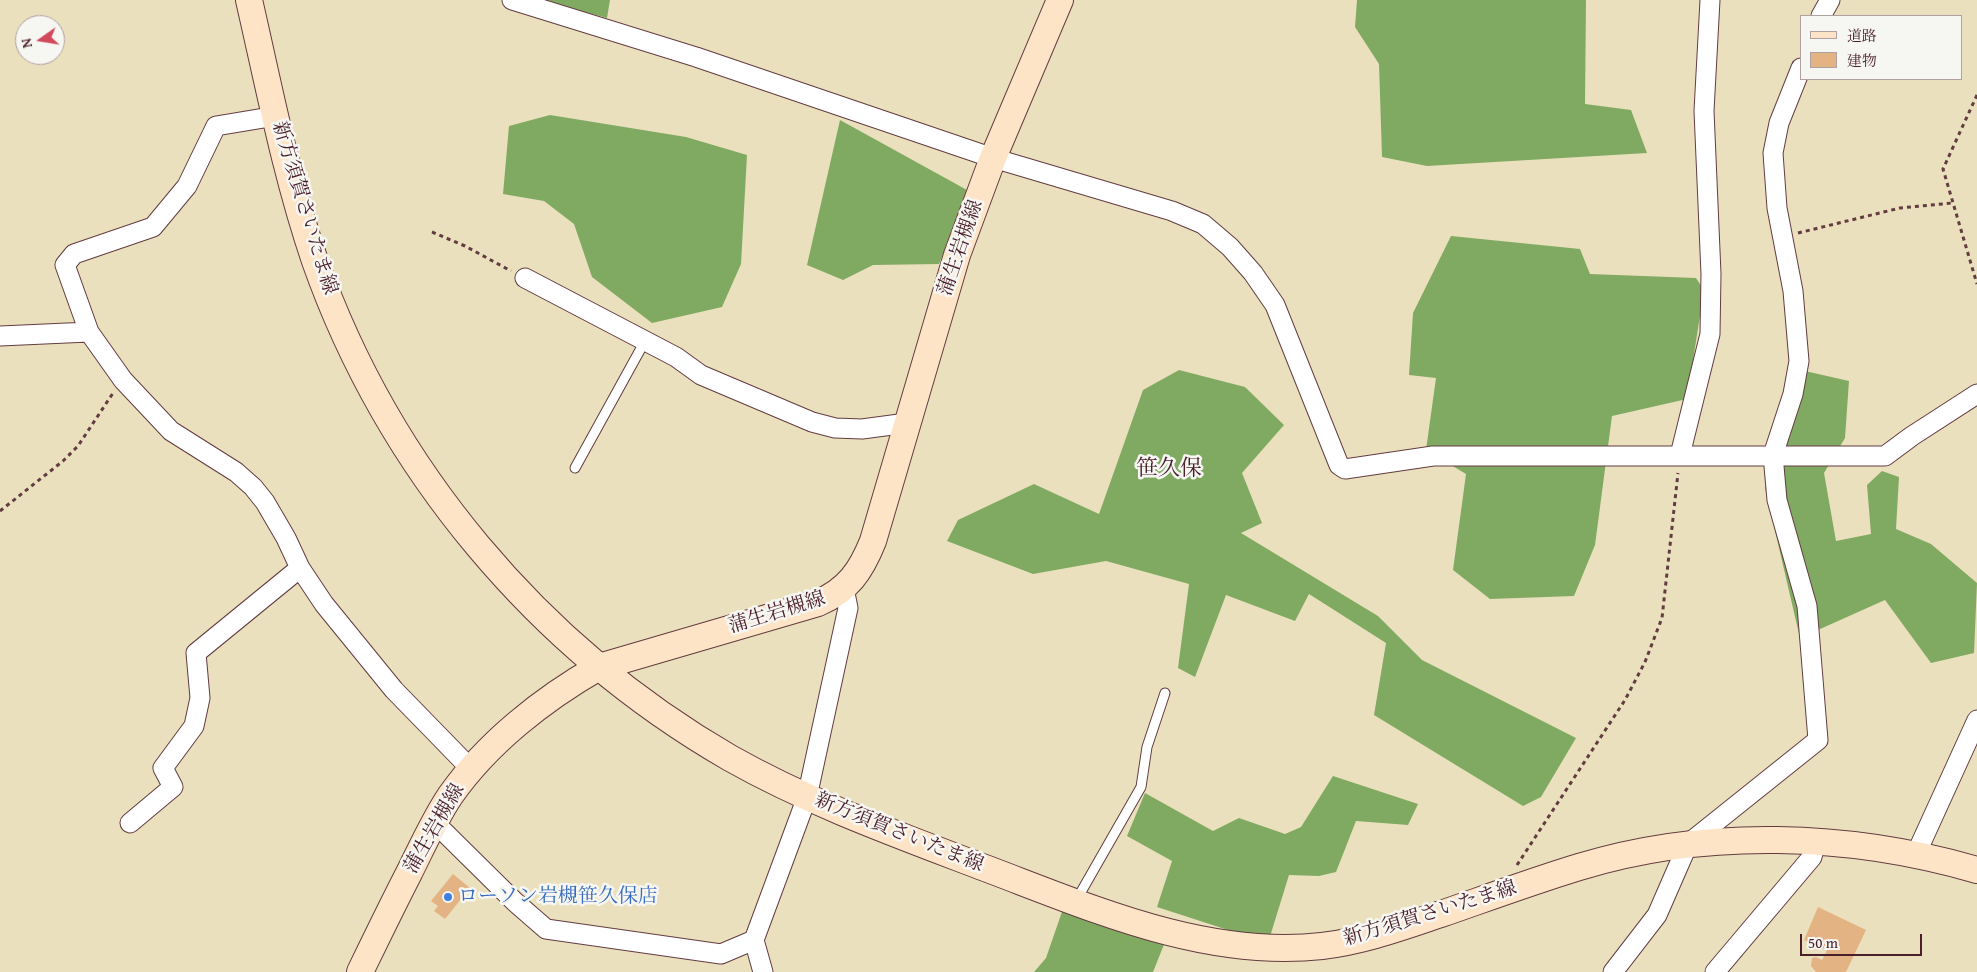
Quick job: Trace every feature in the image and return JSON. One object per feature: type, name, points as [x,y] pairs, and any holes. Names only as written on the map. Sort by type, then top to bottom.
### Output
[{"type":"main road","name":"新方須賀さいたま線","points":[[249,0],[290,174],[316,261],[358,362],[383,411],[439,497],[474,542],[536,611],[599,667],[683,729],[730,758],[807,797],[894,834],[1075,902],[1198,940],[1284,949],[1362,939],[1588,864],[1688,844],[1816,841],[1852,844],[1916,854],[1977,870]]},
{"type":"main road","name":"蒲生岩槻線","points":[[360,972],[434,822],[471,770],[518,724],[572,683],[599,667],[818,603],[834,596],[856,576],[873,541],[954,263],[993,158],[1060,0]]},
{"type":"street","points":[[512,0],[696,57],[993,158],[1172,211],[1204,224],[1230,247],[1253,273],[1275,305],[1339,465],[1345,469],[1433,456],[1885,456],[1977,394]]},
{"type":"street","points":[[1680,455],[1710,334],[1711,274],[1704,111],[1710,0]]},
{"type":"street","points":[[1822,15],[1830,0]]},
{"type":"street","points":[[1613,972],[1657,915],[1688,844],[1818,740],[1807,606],[1777,500],[1773,455],[1793,394],[1800,361],[1793,291],[1782,236],[1773,153],[1779,123],[1800,70]]},
{"type":"street","points":[[276,116],[216,126],[187,186],[154,227],[74,254],[65,265],[89,332],[121,377],[171,432],[236,472],[253,487],[286,538],[300,568],[324,604],[394,690],[471,770]]},
{"type":"street","points":[[525,278],[676,357],[701,375],[812,422],[835,428],[862,429],[908,423]]},
{"type":"street","points":[[0,336],[89,332]]},
{"type":"street","points":[[130,823],[173,787],[163,768],[194,726],[200,698],[196,653],[300,568]]},
{"type":"street","points":[[763,972],[754,940],[807,797],[848,608],[844,588]]},
{"type":"street","points":[[1916,854],[1977,722]]},
{"type":"street","points":[[434,822],[515,902],[546,929],[721,954],[754,940]]},
{"type":"street","points":[[1715,972],[1812,857],[1816,841]]},
{"type":"lane","points":[[575,468],[645,341]]},
{"type":"lane","points":[[1075,902],[1141,787],[1148,747],[1165,693]]},
{"type":"path","points":[[1977,95],[1943,169],[1977,284]]},
{"type":"path","points":[[1782,236],[1900,208],[1952,203]]},
{"type":"path","points":[[432,232],[465,246],[525,278]]},
{"type":"path","points":[[0,511],[63,461],[78,446],[113,394],[121,377]]},
{"type":"path","points":[[1497,894],[1625,700],[1645,662],[1662,618],[1668,547],[1680,455]]},
{"type":"green space","points":[[541,0],[610,0],[607,18]]},
{"type":"green space","points":[[1357,0],[1586,0],[1585,104],[1631,110],[1647,153],[1427,166],[1382,157],[1379,64],[1355,27]]},
{"type":"green space","points":[[550,115],[686,137],[747,155],[741,264],[722,307],[652,323],[592,277],[574,224],[544,201],[503,194],[509,126]]},
{"type":"green space","points":[[840,120],[967,190],[939,264],[873,265],[843,280],[807,265]]},
{"type":"green space","points":[[1451,236],[1580,249],[1590,274],[1696,278],[1704,290],[1687,399],[1612,416],[1595,545],[1574,596],[1490,599],[1453,570],[1466,474],[1426,450],[1436,378],[1409,375],[1413,313]]},
{"type":"green space","points":[[1179,370],[1245,387],[1284,425],[1242,473],[1262,523],[1241,533],[1378,616],[1422,660],[1576,738],[1541,797],[1523,806],[1374,715],[1386,643],[1309,594],[1295,621],[1226,595],[1195,677],[1178,668],[1189,584],[1106,561],[1033,574],[947,541],[958,520],[1034,484],[1099,514],[1143,390]]},
{"type":"green space","points":[[1805,371],[1849,381],[1845,438],[1824,473],[1836,541],[1871,534],[1867,485],[1882,471],[1899,477],[1896,529],[1931,544],[1977,583],[1974,653],[1931,663],[1885,600],[1800,638],[1765,488],[1788,440]]},
{"type":"green space","points":[[1333,776],[1418,804],[1408,825],[1356,821],[1336,872],[1319,876],[1289,875],[1268,943],[1157,907],[1172,861],[1127,836],[1145,793],[1213,831],[1239,818],[1285,834],[1301,827]]},
{"type":"green space","points":[[1065,903],[1165,942],[1153,972],[1034,972],[1046,958]]},
{"type":"building","points":[[453,874],[470,888],[445,919],[434,911],[438,906],[431,901]]},
{"type":"building","points":[[1818,907],[1866,930],[1846,972],[1816,972],[1811,966],[1812,958],[1816,957],[1822,960],[1827,950],[1804,940]]},
{"type":"place","name":"ローソン岩槻笹久保店","points":[[448,897]]},
{"type":"district","name":"笹久保","points":[[1169,469]]}]
